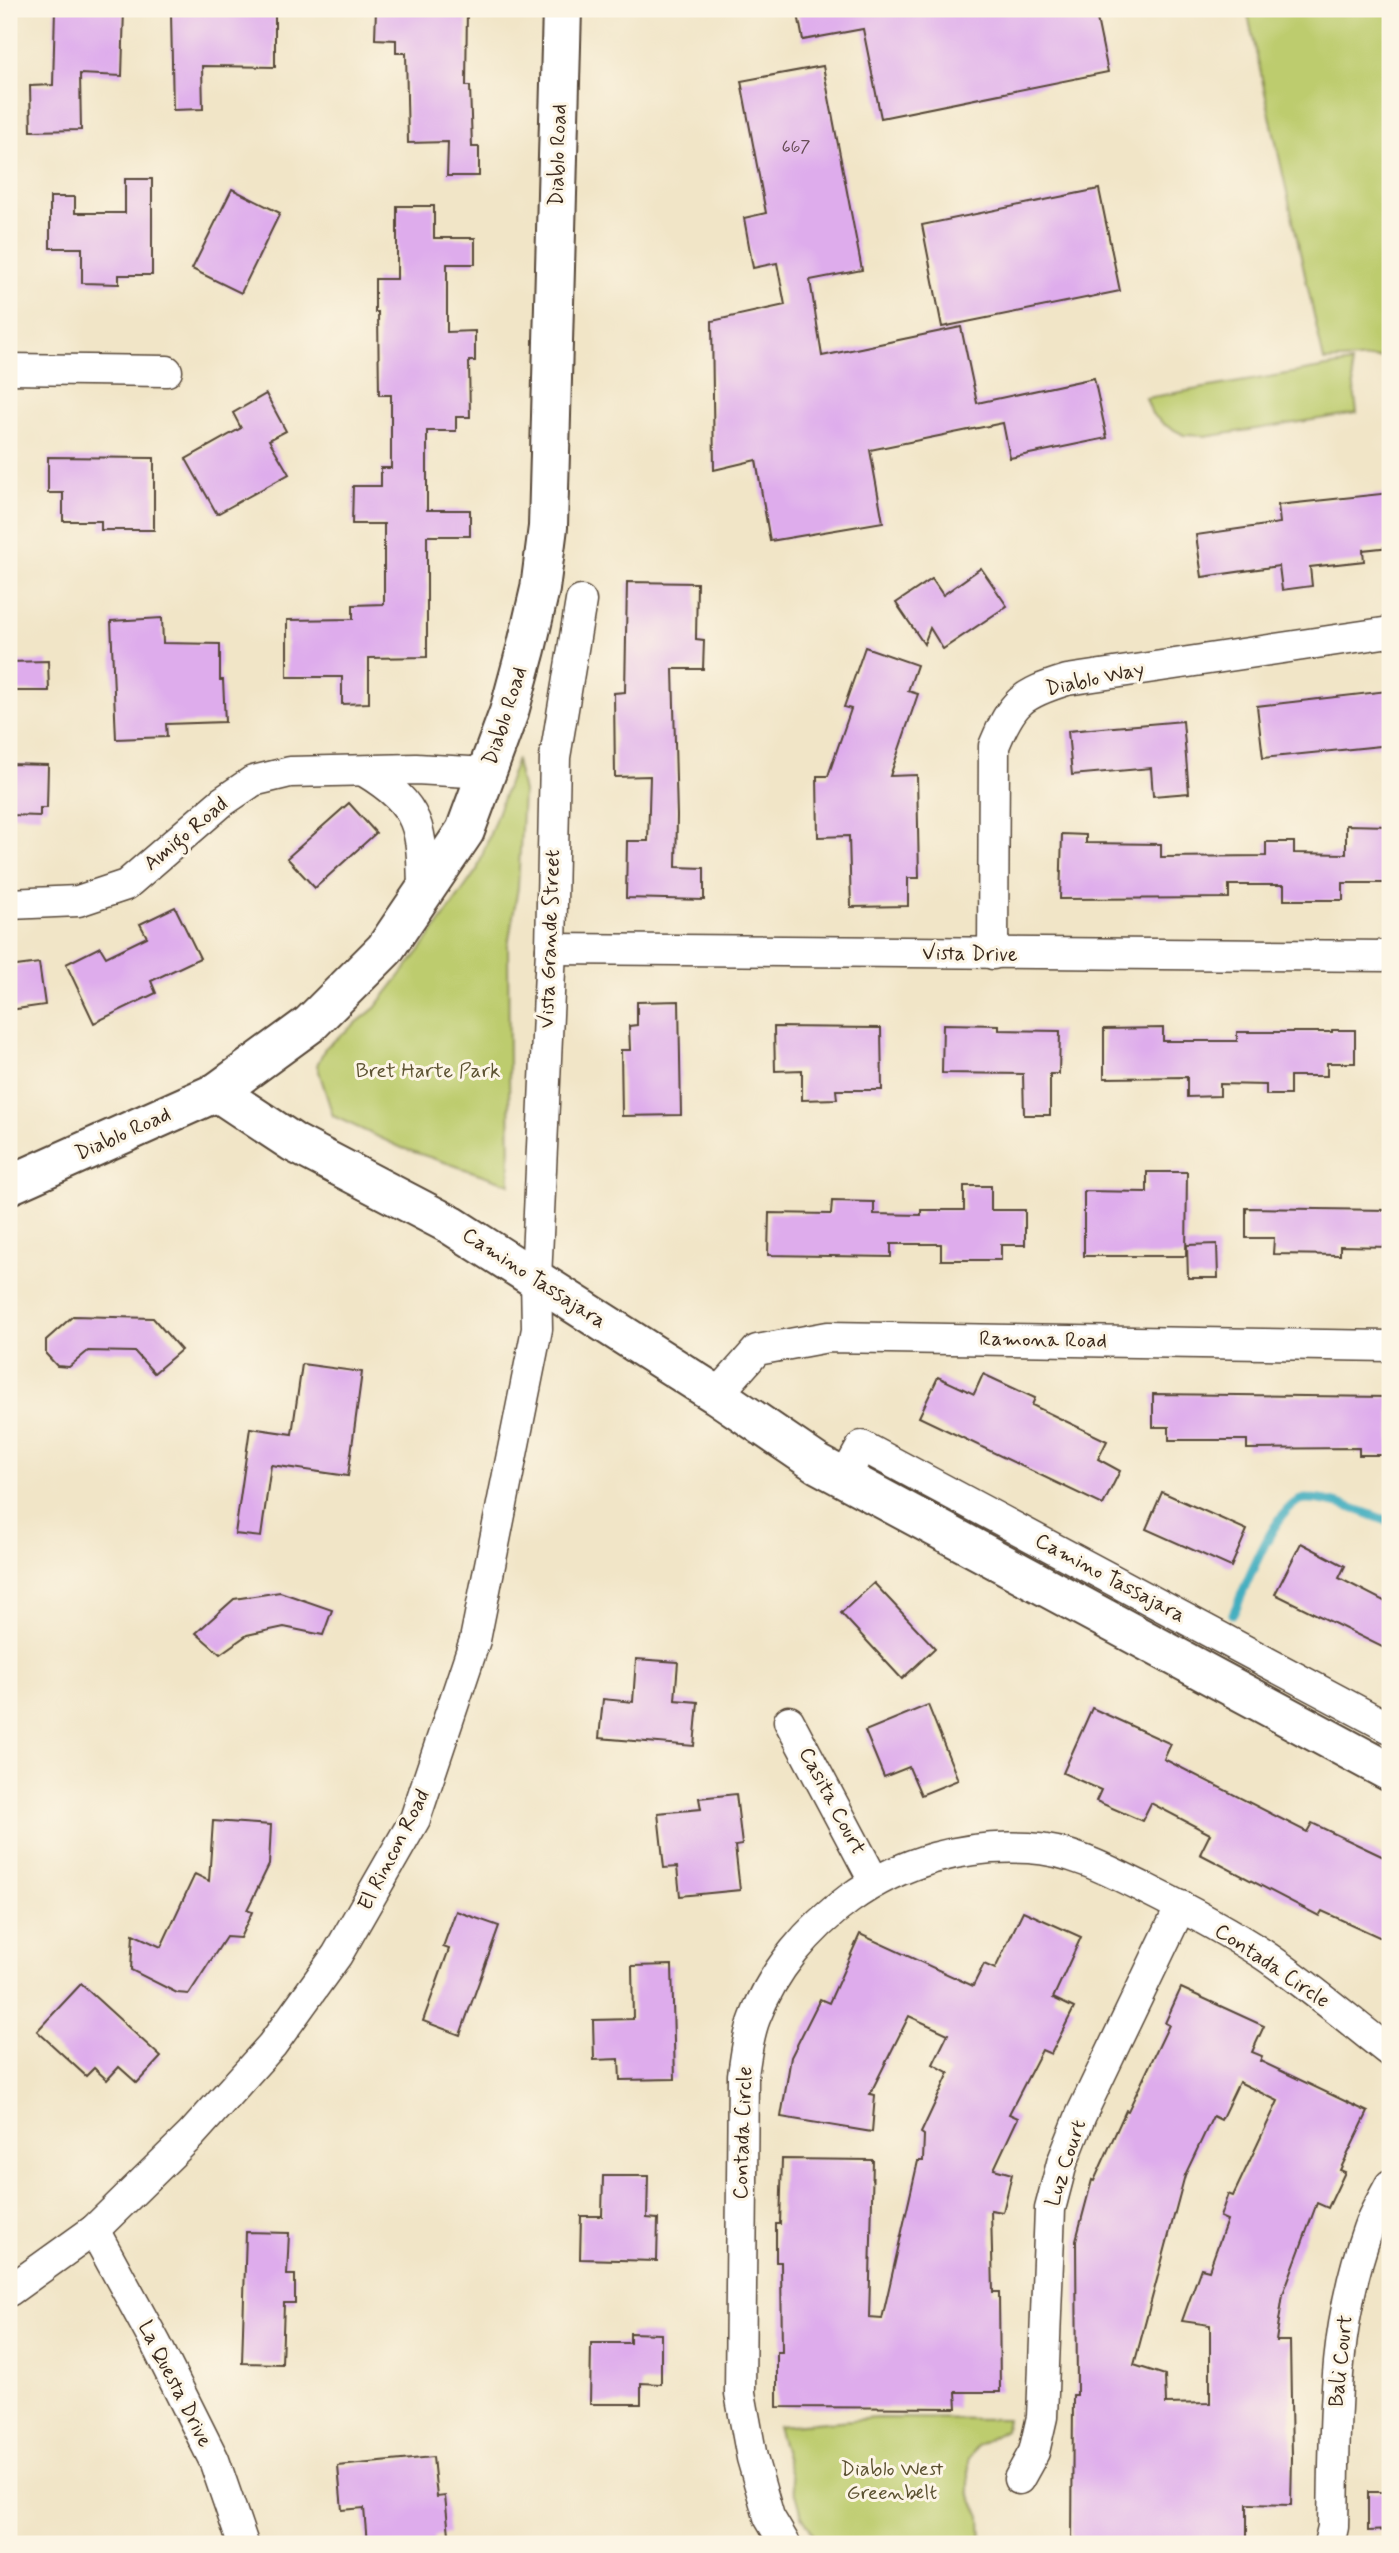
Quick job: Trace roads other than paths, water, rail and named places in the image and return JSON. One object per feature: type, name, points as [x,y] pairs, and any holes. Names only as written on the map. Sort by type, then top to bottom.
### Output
[{"type":"street","name":"Diablo Road","points":[[9,1185],[218,1092],[310,1024],[385,948],[466,831],[509,712],[526,649],[540,589],[548,527],[562,9]]},
{"type":"street","points":[[9,369],[167,371]]},
{"type":"street","name":"Vista Grande Street","points":[[536,1279],[551,949],[555,757],[581,601]]},
{"type":"street","name":"Diablo Way","points":[[992,954],[994,746],[1006,717],[1021,699],[1067,680],[1390,632]]},
{"type":"street","name":"Amigo Road","points":[[9,904],[78,901],[126,885],[222,802],[253,781],[290,772],[416,769],[487,773]]},
{"type":"street","points":[[364,771],[390,786],[409,806],[418,828],[423,893]]},
{"type":"street","name":"Vista Drive","points":[[551,949],[1390,956]]},
{"type":"street","name":"Camino Tassajara","points":[[218,1092],[294,1143],[450,1225],[717,1395],[818,1464],[1390,1772]]},
{"type":"street","name":"El Rincon Road","points":[[9,2291],[94,2230],[191,2135],[272,2045],[337,1955],[415,1819],[475,1640],[537,1329],[536,1279]]},
{"type":"street","name":"Ramona Road","points":[[717,1395],[757,1350],[828,1337],[1390,1346]]},
{"type":"street","name":"Camino Tassajara","points":[[844,1478],[862,1446],[1390,1728]]},
{"type":"street","name":"Casita Court","points":[[789,1721],[874,1881]]},
{"type":"street","name":"Contada Circle","points":[[785,2544],[769,2517],[752,2458],[740,2393],[743,2075],[747,2043],[767,1992],[797,1946],[832,1911],[874,1881],[916,1863],[972,1849],[1031,1848],[1091,1861],[1181,1906],[1264,1955],[1390,2052]]},
{"type":"street","name":"Luz Court","points":[[1019,2479],[1034,2452],[1042,2417],[1050,2210],[1062,2163],[1081,2115],[1181,1906]]},
{"type":"street","name":"Bali Court","points":[[1329,2544],[1333,2527],[1336,2381],[1345,2309],[1369,2227],[1390,2185]]},
{"type":"street","name":"La Questa Drive","points":[[94,2230],[156,2344],[214,2460],[243,2544]]},
{"type":"waterway","points":[[1233,1614],[1263,1547],[1284,1513],[1296,1503],[1307,1499],[1328,1501],[1390,1522]]},
{"type":"park label","name":"Bret Harte Park","points":[[428,1071]]},
{"type":"park label","name":"Diablo West Greenbelt","points":[[892,2481]]}]
